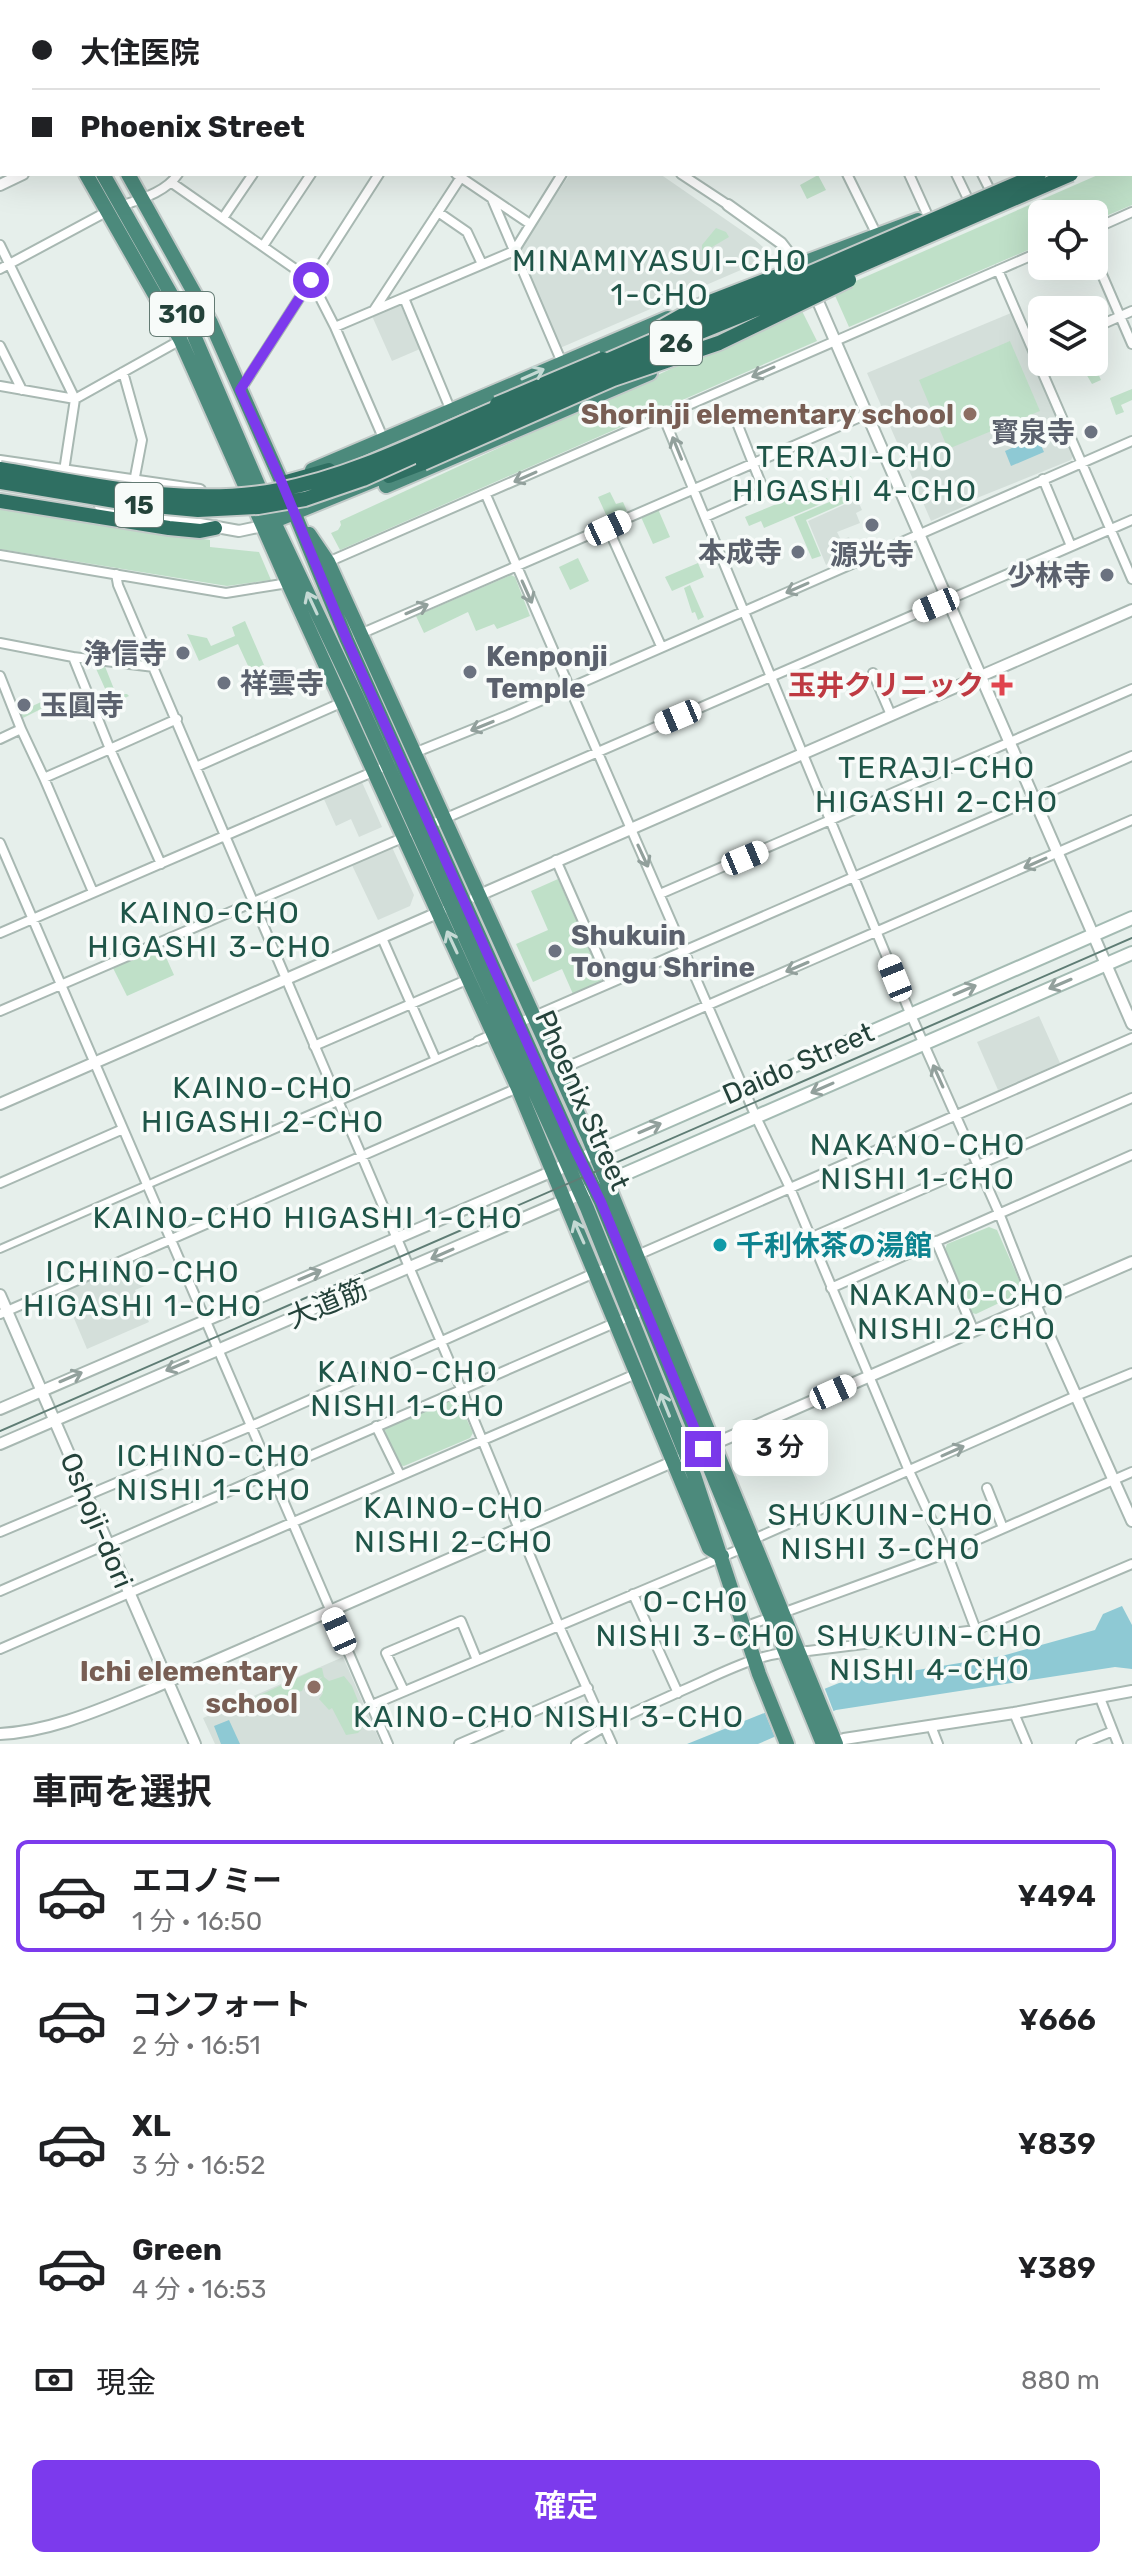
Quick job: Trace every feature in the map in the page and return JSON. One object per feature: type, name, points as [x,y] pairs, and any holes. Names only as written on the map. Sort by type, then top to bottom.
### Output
[{"type":"highway","points":[[88,176],[115,208]]},
{"type":"highway","points":[[104,176],[115,208],[186,336],[237,465],[253,488],[268,524],[288,583],[340,643]]},
{"type":"highway","name":"310","points":[[129,176],[211,323],[279,493]]},
{"type":"highway","name":"26","points":[[279,493],[384,440],[561,362],[798,264],[1031,176]]},
{"type":"highway","name":"26","points":[[279,493],[369,462],[1032,176]]},
{"type":"highway","name":"26","points":[[253,488],[279,493],[332,491],[587,378],[665,348],[1069,176]]},
{"type":"highway","name":"26","points":[[268,524],[389,476],[424,456],[650,373],[688,347],[810,284],[1069,176]]},
{"type":"highway","points":[[394,762],[343,702],[340,643],[328,562],[279,493],[604,359],[697,307],[955,210]]},
{"type":"highway","points":[[389,476],[613,379],[719,343],[853,278],[930,236]]},
{"type":"highway","points":[[606,345],[638,351],[810,284]]},
{"type":"highway","name":"310","points":[[186,336],[253,488]]},
{"type":"highway","name":"26","points":[[295,514],[326,512],[577,398]]},
{"type":"highway","name":"15","points":[[0,469],[166,495],[279,493]]},
{"type":"highway","name":"15","points":[[0,485],[165,508],[229,510],[279,493]]},
{"type":"highway","name":"15","points":[[0,501],[200,531],[215,528]]},
{"type":"highway","points":[[295,514],[340,643],[394,762],[411,834],[458,904],[475,976],[537,1080],[594,1152],[593,1187]]},
{"type":"highway","points":[[268,524],[340,643],[394,762]]},
{"type":"highway","name":"Phoenix Street","points":[[394,762],[437,822],[458,904],[506,1029],[537,1080],[566,1165],[593,1187],[631,1258],[830,1740]]},
{"type":"highway","points":[[537,1080],[566,1165],[565,1200],[604,1269],[680,1459],[709,1548],[722,1556],[754,1658],[786,1744]]},
{"type":"highway","name":"Phoenix Street","points":[[593,1187],[604,1269]]},
{"type":"main road","name":"Daido Street","points":[[566,1165],[1132,918]]},
{"type":"main road","name":"Daido Street","points":[[565,1200],[1132,953]]},
{"type":"street","points":[[0,185],[19,176]]},
{"type":"street","points":[[223,218],[252,176]]},
{"type":"street","points":[[263,246],[310,176]]},
{"type":"street","points":[[240,390],[378,176]]},
{"type":"street","points":[[373,311],[459,176]]},
{"type":"street","points":[[461,176],[530,224]]},
{"type":"street","points":[[335,327],[514,251],[561,176]]},
{"type":"street","points":[[684,176],[781,243],[810,284],[1132,1024]]},
{"type":"street","points":[[848,176],[877,235]]},
{"type":"street","points":[[910,176],[928,216]]},
{"type":"street","points":[[957,176],[969,201]]},
{"type":"street","points":[[983,176],[991,192]]},
{"type":"street","points":[[0,269],[115,208],[143,198],[176,177],[223,218],[311,280],[384,440]]},
{"type":"street","points":[[492,199],[577,398]]},
{"type":"street","points":[[438,212],[467,232],[482,264]]},
{"type":"street","points":[[1108,223],[1132,212]]},
{"type":"street","points":[[0,245],[75,399],[64,471]]},
{"type":"street","points":[[328,562],[1028,257]]},
{"type":"street","points":[[998,270],[1028,332]]},
{"type":"street","points":[[1104,280],[1132,344]]},
{"type":"street","points":[[404,298],[451,411]]},
{"type":"street","points":[[1108,322],[1132,311]]},
{"type":"street","points":[[0,386],[75,399],[211,323]]},
{"type":"street","points":[[0,346],[22,390]]},
{"type":"street","points":[[123,372],[142,440],[134,482]]},
{"type":"street","points":[[1047,376],[1132,579]]},
{"type":"street","points":[[340,643],[867,414]]},
{"type":"street","points":[[663,416],[910,1013],[1132,1521]]},
{"type":"street","points":[[705,517],[764,491],[737,423]]},
{"type":"street","points":[[0,933],[1132,441]]},
{"type":"street","points":[[0,461],[212,492],[253,488]]},
{"type":"street","points":[[1043,479],[1071,546]]},
{"type":"street","points":[[0,485],[200,522],[215,528],[239,531],[268,524]]},
{"type":"street","points":[[486,495],[743,1088],[790,1188],[909,1471],[947,1553],[976,1630]]},
{"type":"street","points":[[437,822],[1132,520]]},
{"type":"street","points":[[608,528],[661,646]]},
{"type":"street","points":[[0,555],[226,593],[288,583]]},
{"type":"street","points":[[116,574],[118,585],[559,1626],[612,1744]]},
{"type":"street","points":[[0,1104],[1132,610]]},
{"type":"street","points":[[0,643],[73,657],[154,667]]},
{"type":"street","points":[[73,657],[161,864]]},
{"type":"street","points":[[873,673],[891,715]]},
{"type":"street","points":[[0,676],[93,892]]},
{"type":"street","points":[[660,894],[1132,689]]},
{"type":"street","points":[[196,767],[343,702]]},
{"type":"street","points":[[44,778],[177,719]]},
{"type":"street","points":[[0,739],[21,729]]},
{"type":"street","points":[[0,1249],[1132,756]]},
{"type":"street","points":[[3,1312],[1132,820]]},
{"type":"street","points":[[0,1011],[411,834]]},
{"type":"street","points":[[0,843],[388,1744]]},
{"type":"street","points":[[556,860],[610,983]]},
{"type":"street","points":[[382,938],[435,1058]]},
{"type":"street","points":[[314,1046],[475,976]]},
{"type":"street","points":[[631,1258],[1132,1038]]},
{"type":"street","points":[[810,1238],[1132,1098]]},
{"type":"street","points":[[0,1183],[123,1129]]},
{"type":"street","points":[[831,1288],[1132,1155]]},
{"type":"street","name":"大道筋","points":[[0,1409],[566,1165]]},
{"type":"street","name":"大道筋","points":[[0,1444],[565,1200]]},
{"type":"street","points":[[936,1241],[973,1329]]},
{"type":"street","points":[[2,1735],[54,1726],[168,1682],[1034,1302],[1132,1262]]},
{"type":"street","points":[[0,1532],[249,1427],[604,1269]]},
{"type":"street","name":"Oshoji-dori","points":[[0,1295],[3,1312],[42,1390],[195,1744]]},
{"type":"street","points":[[0,1591],[651,1307]]},
{"type":"street","points":[[0,1649],[643,1370]]},
{"type":"street","points":[[372,1705],[722,1556],[1132,1373]]},
{"type":"street","points":[[376,1426],[400,1475]]},
{"type":"street","points":[[744,1627],[947,1553],[1132,1472]]},
{"type":"street","points":[[987,1488],[1003,1528]]},
{"type":"street","points":[[576,1744],[605,1725],[754,1658],[976,1630],[1132,1564]]},
{"type":"street","points":[[633,1594],[678,1693]]},
{"type":"street","points":[[404,1691],[386,1653],[461,1621],[477,1660]]},
{"type":"street","points":[[459,1744],[588,1688]]},
{"type":"street","points":[[830,1740],[1014,1713],[1132,1691]]},
{"type":"street","points":[[1100,1698],[1118,1744]]},
{"type":"street","points":[[1014,1713],[1027,1744]]},
{"type":"street","points":[[931,1726],[938,1744]]},
{"type":"street","points":[[1081,1744],[1113,1731]]},
{"type":"shaded area","points":[[569,176],[663,176],[754,239],[773,256],[560,348],[518,252]]},
{"type":"shaded area","points":[[400,304],[420,349],[392,361],[372,316]]},
{"type":"shaded area","name":"Shorinji elementary school","points":[[1011,313],[1028,352],[1028,376],[1038,376],[1073,456],[1071,460],[967,502],[967,505],[931,521],[867,373]]},
{"type":"shaded area","points":[[857,499],[862,510],[856,513],[860,523],[837,532],[841,540],[849,537],[855,552],[826,565],[808,521]]},
{"type":"shaded area","points":[[361,780],[382,827],[359,837],[351,819],[336,826],[323,797]]},
{"type":"shaded area","points":[[391,845],[414,895],[410,906],[378,920],[351,863]]},
{"type":"shaded area","points":[[1039,1016],[1060,1063],[998,1090],[977,1042]]},
{"type":"shaded area","points":[[140,1257],[152,1283],[135,1290],[149,1322],[87,1349],[62,1290]]},
{"type":"shaded area","name":"Ichi elementary school","points":[[343,1657],[381,1744],[215,1744],[203,1718]]},
{"type":"green space","points":[[819,176],[826,190],[807,199],[800,185]]},
{"type":"green space","points":[[1095,176],[1132,176],[1132,205],[1108,215],[1108,200],[1041,200]]},
{"type":"green space","points":[[1028,206],[1028,250],[849,327],[833,291]]},
{"type":"green space","points":[[716,228],[726,232],[729,237],[702,250],[702,245]]},
{"type":"green space","points":[[801,309],[817,341],[340,550],[331,533],[338,530],[340,521]]},
{"type":"green space","points":[[1010,341],[1040,411],[948,449],[919,380]]},
{"type":"green space","points":[[1087,376],[1099,376],[1101,380],[1092,384]]},
{"type":"green space","points":[[1132,389],[1132,400],[1121,405],[1124,412],[1116,415],[1110,398]]},
{"type":"green space","points":[[851,476],[856,489],[764,528],[761,521],[749,526],[745,517],[820,486],[820,482],[827,478],[830,485]]},
{"type":"green space","points":[[610,492],[616,504],[623,502],[627,511],[608,519],[598,497]]},
{"type":"green space","points":[[853,492],[856,498],[806,520],[821,556],[812,559],[794,517]]},
{"type":"green space","points":[[0,507],[210,540],[210,547],[259,552],[271,580],[227,586],[0,549]]},
{"type":"green space","points":[[658,509],[670,537],[653,544],[641,517]]},
{"type":"green space","points":[[578,558],[589,581],[570,590],[559,567]]},
{"type":"green space","points":[[698,563],[704,577],[672,591],[665,577]]},
{"type":"green space","points":[[511,575],[515,577],[530,616],[497,629],[494,624],[476,631],[468,612],[424,633],[416,616]]},
{"type":"green space","points":[[690,585],[704,617],[698,620],[695,612],[692,613],[684,588]]},
{"type":"green space","points":[[245,621],[264,665],[250,670],[238,644],[199,661],[187,634],[207,638],[211,646],[235,636],[232,627]]},
{"type":"green space","points":[[93,662],[104,664],[116,694],[129,696],[112,704]]},
{"type":"green space","points":[[69,689],[75,703],[62,709],[57,701],[23,718],[21,713],[26,709]]},
{"type":"green space","name":"Shukuin Tongu Shrine","points":[[558,879],[602,978],[600,982],[573,994],[562,969],[533,982],[516,944],[548,930],[531,891]]},
{"type":"green space","points":[[161,946],[174,975],[127,996],[113,968]]},
{"type":"green space","points":[[989,1227],[997,1230],[1024,1291],[976,1314],[972,1313],[945,1249],[947,1244]]},
{"type":"green space","points":[[453,1399],[458,1400],[473,1433],[470,1438],[404,1466],[398,1465],[384,1428]]},
{"type":"green space","points":[[319,1668],[329,1681],[344,1676],[352,1686],[367,1723],[358,1733],[346,1735],[332,1708],[329,1710],[319,1699],[323,1693],[314,1685],[322,1677],[306,1682],[302,1691],[270,1702],[245,1702]]},
{"type":"water","points":[[1037,437],[1044,452],[1011,466],[1005,451]]},
{"type":"water","points":[[1122,1606],[1132,1625],[1132,1669],[1115,1667],[836,1710],[758,1744],[687,1744],[839,1683],[1002,1656],[1095,1630],[1103,1614]]},
{"type":"water","points":[[229,1720],[240,1744],[221,1744],[214,1726]]},
{"type":"pier","points":[[823,1684],[835,1715],[776,1740],[763,1708]]},
{"type":"tram line","points":[[0,1431],[1132,938]]},
{"type":"place","name":"Shorinji elementary school","points":[[970,414]]},
{"type":"place","name":"寳泉寺","points":[[1091,432]]},
{"type":"place","name":"源光寺","points":[[872,525]]},
{"type":"place","name":"本成寺","points":[[798,552]]},
{"type":"place","name":"少林寺","points":[[1107,575]]},
{"type":"place","name":"浄信寺","points":[[183,653]]},
{"type":"place","name":"Kenponji Temple","points":[[470,672]]},
{"type":"place","name":"祥雲寺","points":[[224,683]]},
{"type":"place","name":"玉井クリニック","points":[[1002,685]]},
{"type":"place","name":"玉圓寺","points":[[24,705]]},
{"type":"place","name":"Shukuin Tongu Shrine","points":[[555,951]]},
{"type":"place","name":"千利休茶の湯館","points":[[720,1245]]},
{"type":"place","name":"Ichi elementary school","points":[[314,1687]]},
{"type":"district","name":"MINAMIYASUI-CHO 1-CHO","points":[[660,278]]},
{"type":"district","name":"TERAJI-CHO HIGASHI 4-CHO","points":[[855,474]]},
{"type":"district","name":"TERAJI-CHO HIGASHI 2-CHO","points":[[937,785]]},
{"type":"district","name":"KAINO-CHO HIGASHI 3-CHO","points":[[210,930]]},
{"type":"district","name":"KAINO-CHO HIGASHI 2-CHO","points":[[263,1105]]},
{"type":"district","name":"NAKANO-CHO NISHI 1-CHO","points":[[918,1162]]},
{"type":"district","name":"KAINO-CHO HIGASHI 1-CHO","points":[[308,1218]]},
{"type":"district","name":"ICHINO-CHO HIGASHI 1-CHO","points":[[143,1289]]},
{"type":"district","name":"NAKANO-CHO NISHI 2-CHO","points":[[957,1312]]},
{"type":"district","name":"KAINO-CHO NISHI 1-CHO","points":[[408,1389]]},
{"type":"district","name":"ICHINO-CHO NISHI 1-CHO","points":[[214,1473]]},
{"type":"district","name":"KAINO-CHO NISHI 2-CHO","points":[[454,1525]]},
{"type":"district","name":"SHUKUIN-CHO NISHI 3-CHO","points":[[881,1532]]},
{"type":"district","name":"O-CHO NISHI 3-CHO","points":[[696,1619]]},
{"type":"district","name":"SHUKUIN-CHO NISHI 4-CHO","points":[[930,1653]]},
{"type":"district","name":"KAINO-CHO NISHI 3-CHO","points":[[549,1717]]},
{"type":"route","points":[[311,280],[240,390],[347,640],[601,1202],[703,1449]]}]
